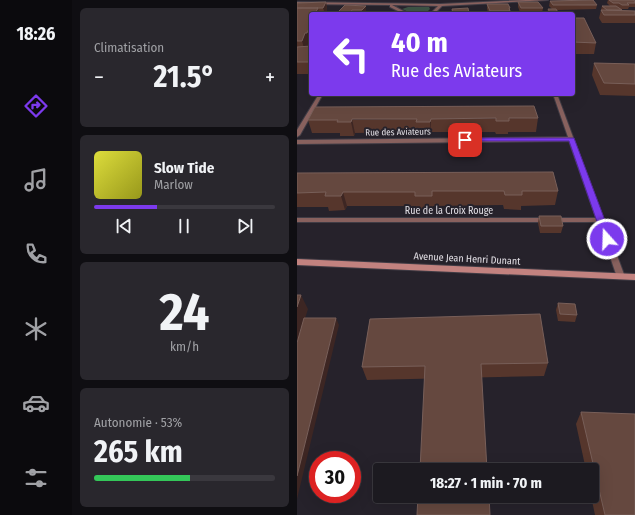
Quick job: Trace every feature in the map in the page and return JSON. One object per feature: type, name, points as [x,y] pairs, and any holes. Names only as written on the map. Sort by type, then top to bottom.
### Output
[{"type":"street","points":[[325,4],[330,0]]},
{"type":"street","points":[[297,3],[388,5],[545,0]]},
{"type":"street","points":[[434,12],[440,4]]},
{"type":"street","points":[[388,5],[403,12]]},
{"type":"street","points":[[297,136],[320,96]]},
{"type":"street","points":[[556,96],[621,277]]},
{"type":"street","name":"Rue des Aviateurs","points":[[297,142],[571,139]]},
{"type":"street","name":"Rue de la Croix Rouge","points":[[297,220],[601,220]]},
{"type":"street","name":"Avenue Jean Henri Dunant","points":[[297,262],[635,277]]},
{"type":"green space","points":[[408,7],[429,7],[430,9],[427,12],[409,12],[402,9]]},
{"type":"building","points":[[593,0],[597,5],[553,5],[550,1]]},
{"type":"building","points":[[609,0],[633,0],[635,3],[627,3],[629,5],[622,5],[619,3],[613,3]]},
{"type":"building","points":[[326,2],[323,8],[297,8],[297,3]]},
{"type":"building","points":[[518,2],[538,2],[543,8],[521,8]]},
{"type":"building","points":[[487,4],[508,4],[510,11],[490,11]]},
{"type":"building","points":[[345,5],[366,6],[362,10],[338,12]]},
{"type":"building","points":[[602,6],[616,6],[622,10],[607,10]]},
{"type":"building","points":[[297,8],[318,8],[316,12],[309,12],[309,28],[307,33],[305,33],[302,41],[297,41]]},
{"type":"building","points":[[468,8],[469,12],[453,12],[452,9]]},
{"type":"building","points":[[548,9],[556,9],[558,12],[550,12]]},
{"type":"building","points":[[601,10],[635,11],[635,15],[604,15]]},
{"type":"building","points":[[575,18],[584,18],[596,43],[575,42]]},
{"type":"building","points":[[309,46],[309,62],[297,62],[297,47]]},
{"type":"building","points":[[594,63],[635,64],[635,84],[604,83]]},
{"type":"building","points":[[534,106],[538,118],[509,118],[509,121],[496,121],[496,118],[431,119],[430,122],[416,122],[417,119],[352,119],[351,122],[337,122],[338,120],[308,120],[315,107]]},
{"type":"building","points":[[553,172],[558,191],[522,191],[522,195],[505,195],[504,191],[432,191],[432,196],[415,196],[415,192],[343,192],[341,196],[325,196],[326,192],[297,193],[297,173]]},
{"type":"building","points":[[539,216],[561,216],[563,226],[541,226]]},
{"type":"building","points":[[297,295],[301,295],[297,307]]},
{"type":"building","points":[[558,303],[575,304],[577,315],[560,314]]},
{"type":"building","points":[[540,314],[548,363],[481,364],[487,463],[420,463],[425,366],[362,367],[370,319]]},
{"type":"building","points":[[304,318],[336,318],[297,476],[297,343]]},
{"type":"building","points":[[581,412],[635,414],[635,515],[605,515],[599,489],[599,463],[593,463]]},
{"type":"building","points":[[418,503],[489,503],[490,515],[417,515]]},
{"type":"route","points":[[465,140],[571,139],[607,239]]}]
